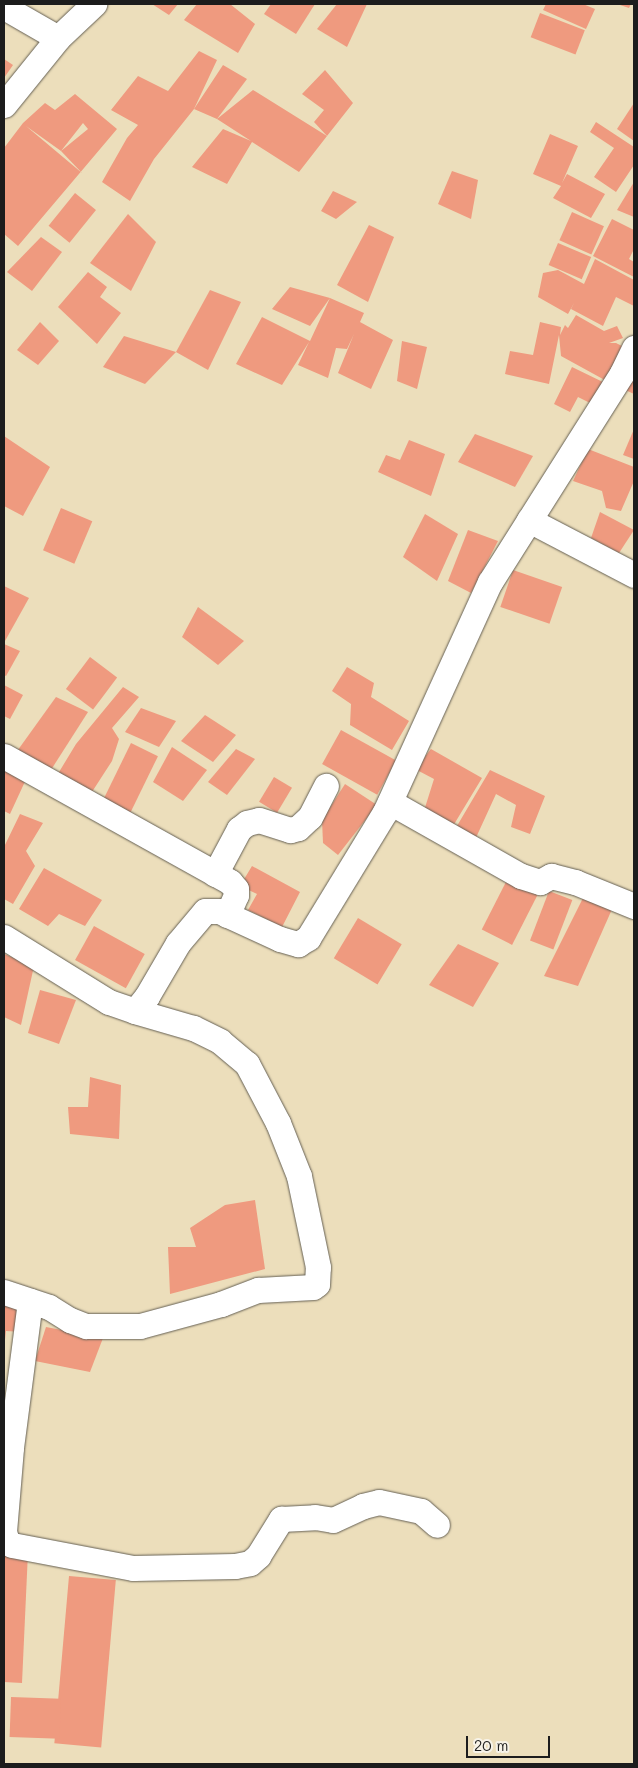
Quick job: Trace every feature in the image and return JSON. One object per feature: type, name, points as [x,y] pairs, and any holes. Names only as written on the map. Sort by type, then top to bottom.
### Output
[{"type":"street","points":[[4,105],[58,38],[94,4]]},
{"type":"street","points":[[4,7],[58,38]]},
{"type":"street","points":[[135,1011],[147,996],[178,943],[205,911],[219,911],[280,939],[298,944],[308,938],[390,802],[490,582],[622,374],[634,348]]},
{"type":"street","points":[[529,520],[634,575]]},
{"type":"street","points":[[4,756],[230,882],[236,889],[236,895],[227,915]]},
{"type":"street","points":[[216,874],[239,829],[246,823],[260,820],[290,830],[298,828],[310,818],[326,786]]},
{"type":"street","points":[[390,802],[521,876],[540,882],[551,876],[567,880],[634,906]]},
{"type":"street","points":[[4,937],[109,1002],[193,1028],[220,1041],[246,1064],[278,1123],[299,1176],[318,1267],[316,1284],[313,1286],[258,1290],[221,1304],[140,1326],[86,1326],[70,1320],[49,1307],[4,1292]]},
{"type":"street","points":[[30,1301],[11,1448],[6,1514],[5,1537],[12,1544],[133,1568],[235,1566],[250,1563],[258,1556],[281,1518],[315,1517],[333,1520],[363,1506],[379,1502],[421,1511],[437,1525]]},
{"type":"building","points":[[152,4],[178,4],[169,15]]},
{"type":"building","points":[[197,4],[230,4],[255,24],[238,53],[184,20]]},
{"type":"building","points":[[271,4],[315,4],[296,34],[264,14]]},
{"type":"building","points":[[337,4],[367,4],[347,47],[317,29]]},
{"type":"building","points":[[546,4],[583,4],[595,9],[586,29],[543,10]]},
{"type":"building","points":[[617,4],[631,4],[629,8]]},
{"type":"building","points":[[540,13],[585,30],[575,54],[531,37]]},
{"type":"building","points":[[199,51],[217,60],[194,109],[154,159],[130,201],[102,182],[127,138],[138,125],[111,110],[138,76],[168,91]]},
{"type":"building","points":[[4,59],[13,65],[4,78]]},
{"type":"building","points":[[223,65],[247,79],[217,119],[194,109]]},
{"type":"building","points":[[325,70],[353,103],[327,136],[314,122],[324,110],[302,94]]},
{"type":"building","points":[[253,90],[327,136],[299,172],[252,142],[227,184],[192,167],[223,129],[251,141],[217,119]]},
{"type":"building","points":[[75,94],[117,129],[81,172],[18,246],[4,234],[4,148],[23,123],[45,103],[55,110]],"holes":[[[83,123],[88,129],[61,151]],[[26,126],[61,151],[81,172]]]},
{"type":"building","points":[[634,103],[634,141],[617,129]]},
{"type":"building","points":[[596,122],[634,147],[634,165],[616,192],[594,177],[614,148],[590,132]]},
{"type":"building","points":[[550,134],[578,146],[562,183],[567,174],[605,194],[591,218],[553,198],[561,186],[533,174]]},
{"type":"building","points":[[452,171],[478,180],[471,219],[438,204]]},
{"type":"building","points":[[634,182],[634,217],[617,210]]},
{"type":"building","points":[[333,191],[357,202],[336,219],[321,211]]},
{"type":"building","points":[[75,193],[96,210],[70,243],[49,226]]},
{"type":"building","points":[[572,212],[604,226],[591,255],[559,240]]},
{"type":"building","points":[[128,214],[156,242],[131,291],[90,263]]},
{"type":"building","points":[[612,219],[634,230],[634,249],[629,259],[634,262],[634,277],[593,256]]},
{"type":"building","points":[[369,225],[394,237],[368,302],[337,285]]},
{"type":"building","points":[[41,237],[62,252],[32,291],[7,272]]},
{"type":"building","points":[[558,243],[591,257],[582,279],[549,265]]},
{"type":"building","points":[[595,259],[634,280],[634,306],[616,297],[603,326],[571,309],[574,303],[568,314],[538,297],[543,273],[558,270],[584,284]]},
{"type":"building","points":[[88,272],[107,287],[100,297],[121,313],[97,344],[58,307]]},
{"type":"building","points":[[290,287],[330,298],[310,326],[272,309]]},
{"type":"building","points":[[210,290],[241,302],[208,370],[176,352]]},
{"type":"building","points":[[330,298],[364,313],[360,322],[393,340],[371,389],[338,373],[354,334],[347,349],[336,348],[328,378],[298,365],[309,342],[282,385],[236,364],[262,317],[310,341]]},
{"type":"building","points":[[576,315],[604,331],[617,326],[623,338],[609,343],[616,343],[630,350],[612,384],[561,356],[559,335],[549,384],[505,374],[510,351],[533,355],[540,322],[561,327],[560,335],[565,325],[568,328]]},
{"type":"building","points":[[40,322],[59,341],[38,365],[17,350]]},
{"type":"building","points":[[124,336],[176,352],[145,384],[103,367]]},
{"type":"building","points":[[402,341],[427,347],[417,389],[397,381]]},
{"type":"building","points":[[634,360],[634,394],[621,388]]},
{"type":"building","points":[[572,367],[607,384],[596,406],[578,397],[570,412],[554,404]]},
{"type":"building","points":[[634,429],[634,459],[623,455]]},
{"type":"building","points":[[475,434],[533,456],[515,487],[458,462]]},
{"type":"building","points":[[4,436],[50,467],[23,516],[4,506]]},
{"type":"building","points":[[409,440],[445,454],[431,496],[378,472],[386,455],[400,460]]},
{"type":"building","points":[[588,449],[634,467],[634,481],[621,511],[606,508],[602,491],[573,481]]},
{"type":"building","points":[[61,508],[92,521],[74,564],[43,550]]},
{"type":"building","points":[[600,512],[634,530],[619,553],[591,538]]},
{"type":"building","points":[[425,514],[458,534],[437,581],[403,557]]},
{"type":"building","points":[[468,530],[498,541],[471,593],[448,581]]},
{"type":"building","points":[[513,570],[562,587],[549,624],[500,607]]},
{"type":"building","points":[[4,586],[29,598],[5,641],[4,640]]},
{"type":"building","points":[[198,607],[244,641],[218,665],[182,637]]},
{"type":"building","points":[[4,644],[20,651],[6,676],[4,675]]},
{"type":"building","points":[[90,657],[117,677],[93,709],[66,689]]},
{"type":"building","points":[[347,667],[374,683],[371,697],[409,721],[392,750],[350,725],[351,704],[332,691]]},
{"type":"building","points":[[4,685],[23,695],[10,719],[4,716]]},
{"type":"building","points":[[123,687],[139,697],[112,728],[119,739],[112,761],[90,795],[56,777],[76,744]]},
{"type":"building","points":[[56,697],[88,712],[49,773],[15,754]]},
{"type":"building","points":[[141,708],[176,721],[159,747],[125,732]]},
{"type":"building","points":[[205,715],[236,735],[213,762],[181,741]]},
{"type":"building","points":[[341,730],[396,761],[377,795],[322,764]]},
{"type":"building","points":[[131,743],[158,756],[128,817],[101,804]]},
{"type":"building","points":[[172,747],[207,770],[183,801],[153,782]]},
{"type":"building","points":[[236,749],[255,759],[227,795],[208,782]]},
{"type":"building","points":[[431,749],[482,778],[453,826],[423,814],[434,779],[415,769]]},
{"type":"building","points":[[4,763],[28,775],[10,814],[4,811]]},
{"type":"building","points":[[490,770],[545,796],[530,834],[511,827],[516,805],[496,794],[474,842],[454,831]]},
{"type":"building","points":[[274,777],[292,788],[277,813],[259,802]]},
{"type":"building","points":[[345,784],[377,805],[338,855],[323,843],[322,820]]},
{"type":"building","points":[[20,814],[43,823],[26,851],[35,866],[13,904],[4,899],[4,847]]},
{"type":"building","points":[[252,866],[300,892],[282,927],[248,910],[257,894],[240,886]]},
{"type":"building","points":[[44,868],[102,900],[85,926],[59,914],[48,926],[19,909]]},
{"type":"building","points":[[509,876],[539,891],[512,945],[482,929]]},
{"type":"building","points":[[549,891],[572,900],[553,949],[530,940]]},
{"type":"building","points":[[584,896],[613,907],[578,986],[544,976]]},
{"type":"building","points":[[358,918],[402,944],[378,985],[334,958]]},
{"type":"building","points":[[94,926],[145,954],[126,988],[75,960]]},
{"type":"building","points":[[458,944],[499,963],[473,1007],[429,985]]},
{"type":"building","points":[[4,954],[34,966],[21,1025],[4,1017]]},
{"type":"building","points":[[40,990],[76,1000],[59,1044],[28,1033]]},
{"type":"building","points":[[90,1077],[121,1085],[119,1139],[70,1134],[68,1107],[88,1107]]},
{"type":"building","points":[[255,1200],[265,1269],[170,1294],[168,1247],[196,1247],[190,1228],[225,1205]]},
{"type":"building","points":[[4,1300],[25,1302],[23,1332],[6,1331],[5,1340]]},
{"type":"building","points":[[46,1327],[103,1338],[90,1372],[35,1361]]},
{"type":"building","points":[[28,1552],[22,1683],[4,1682],[4,1553]]},
{"type":"building","points":[[69,1576],[116,1580],[101,1747],[54,1743]]},
{"type":"building","points":[[11,1697],[61,1699],[60,1739],[10,1737]]}]
